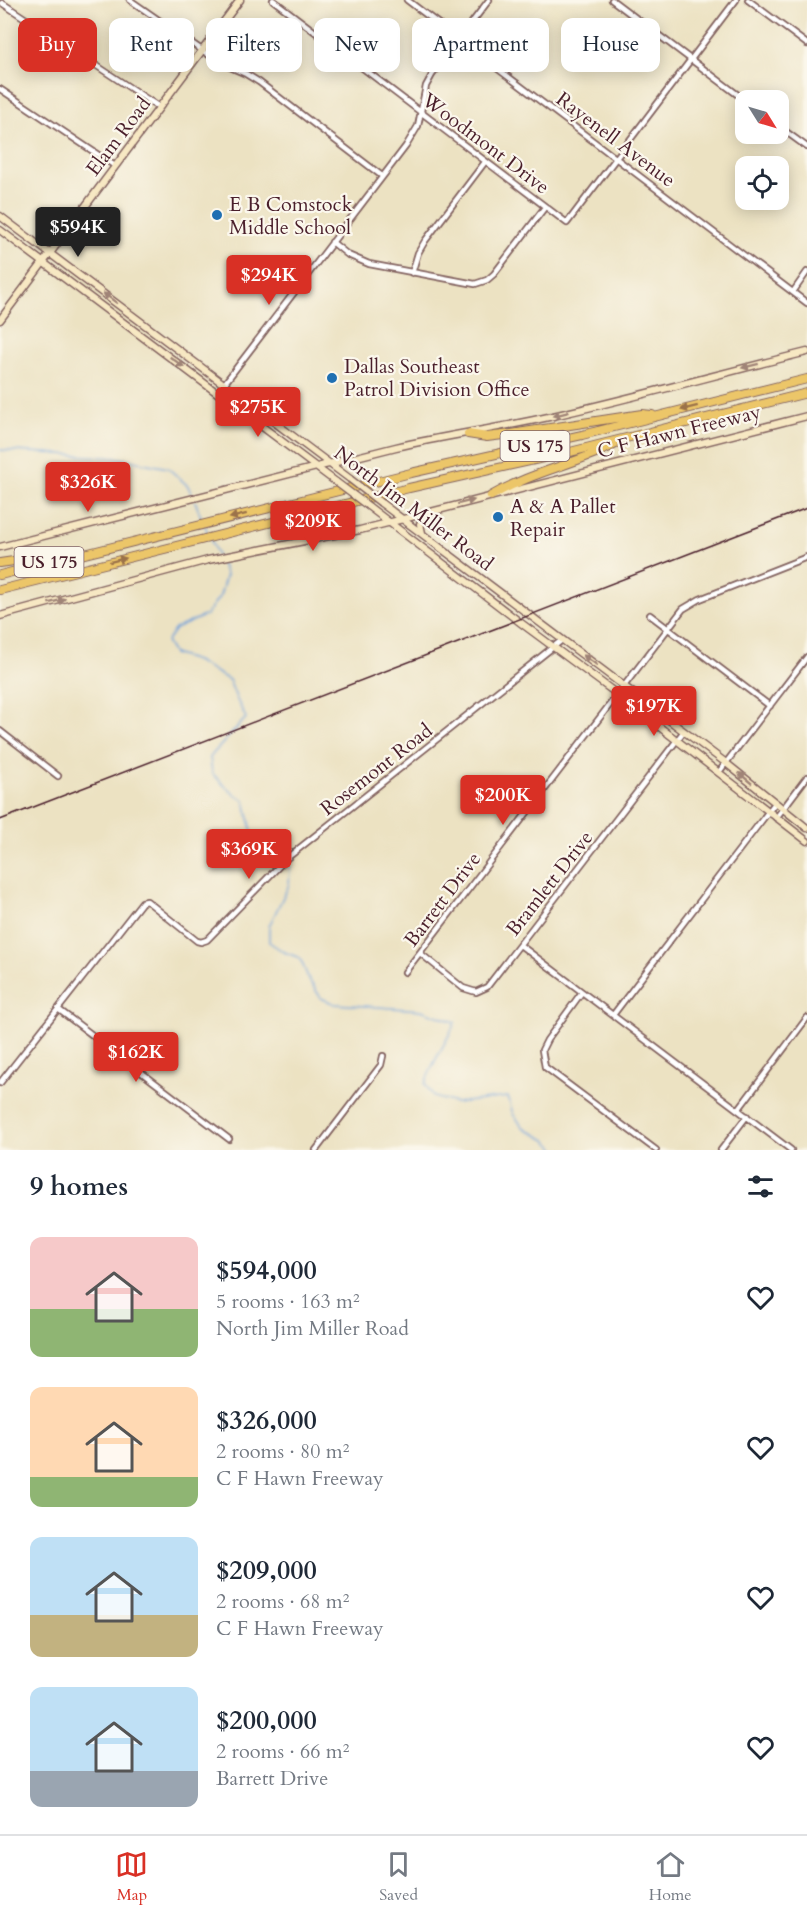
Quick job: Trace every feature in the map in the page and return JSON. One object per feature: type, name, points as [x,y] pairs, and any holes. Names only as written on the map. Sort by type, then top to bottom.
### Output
[{"type":"highway","name":"C F Hawn Freeway","points":[[0,575],[411,473],[659,416],[807,378]]},
{"type":"highway","name":"C F Hawn Freeway","points":[[0,590],[409,488],[630,438],[807,393]]},
{"type":"highway","points":[[468,434],[488,437],[642,414],[659,416]]},
{"type":"highway","points":[[491,496],[531,475],[598,453],[630,438]]},
{"type":"highway","points":[[0,563],[70,551],[98,550]]},
{"type":"main road","name":"Elam Road","points":[[0,320],[240,0]]},
{"type":"main road","name":"North Jim Miller Road","points":[[0,216],[624,685],[807,828]]},
{"type":"main road","name":"North Jim Miller Road","points":[[0,230],[678,740],[807,841]]},
{"type":"main road","points":[[122,320],[128,312]]},
{"type":"main road","points":[[158,348],[165,340]]},
{"type":"main road","points":[[0,547],[430,439],[553,417],[807,352]]},
{"type":"main road","points":[[255,421],[262,412]]},
{"type":"main road","name":"C F Hawn Freeway","points":[[0,616],[231,554],[338,535],[807,416]]},
{"type":"main road","points":[[289,446],[295,437]]},
{"type":"main road","points":[[427,513],[421,520],[420,528],[429,540]]},
{"type":"street","points":[[130,0],[219,62],[259,82],[382,176]]},
{"type":"street","name":"Woodmont Drive","points":[[273,0],[567,223],[616,158]]},
{"type":"street","name":"Rayenell Avenue","points":[[407,0],[431,18]]},
{"type":"street","points":[[475,18],[489,0]]},
{"type":"street","points":[[612,0],[735,93]]},
{"type":"street","points":[[616,158],[736,0]]},
{"type":"street","points":[[748,0],[807,44]]},
{"type":"street","points":[[2,3],[159,107]]},
{"type":"street","points":[[218,392],[411,139],[422,114],[426,86],[435,72]]},
{"type":"street","name":"Rayenell Avenue","points":[[503,72],[807,303]]},
{"type":"street","points":[[0,89],[115,166]]},
{"type":"street","points":[[789,134],[807,147]]},
{"type":"street","points":[[412,273],[421,247],[485,162]]},
{"type":"street","points":[[332,242],[357,259],[369,264],[475,284],[487,280],[545,207]]},
{"type":"street","points":[[793,291],[807,272]]},
{"type":"street","name":"Barrett Drive","points":[[405,972],[683,609],[700,599],[807,557]]},
{"type":"street","points":[[650,615],[770,705]]},
{"type":"street","name":"Rosemont Road","points":[[0,1083],[142,902],[147,901],[197,941],[207,940],[287,858],[562,640]]},
{"type":"street","points":[[719,772],[807,657]]},
{"type":"street","points":[[0,731],[58,776]]},
{"type":"street","name":"Bramlett Drive","points":[[420,953],[463,988],[476,992],[488,987],[684,731]]},
{"type":"street","points":[[776,818],[807,777]]},
{"type":"street","points":[[613,1016],[775,804]]},
{"type":"street","points":[[520,945],[791,1150]]},
{"type":"street","points":[[582,992],[547,1040],[542,1050],[544,1066],[656,1150]]},
{"type":"street","points":[[58,1009],[229,1139]]},
{"type":"street","points":[[738,1110],[807,1018]]},
{"type":"street","points":[[316,1150],[381,1065],[382,1056]]},
{"type":"street","points":[[722,1150],[747,1116]]},
{"type":"waterway","points":[[0,450],[119,458],[168,468],[188,486],[193,497]]},
{"type":"waterway","points":[[195,501],[203,522]]},
{"type":"waterway","points":[[205,526],[209,535]]},
{"type":"waterway","points":[[211,540],[217,555]]},
{"type":"waterway","points":[[219,559],[226,575],[220,596],[206,615],[175,629],[166,642],[173,654],[196,661],[229,680],[246,718],[210,757],[212,773],[229,790],[245,801],[253,836],[284,855]]},
{"type":"waterway","points":[[290,867],[289,885],[269,926],[269,942],[284,952],[300,958],[309,980],[321,998],[335,1004],[421,1010],[455,1022],[425,1084],[434,1097],[456,1103],[508,1097],[513,1114],[523,1127],[546,1140],[557,1150]]},
{"type":"tram line","points":[[0,820],[807,508]]},
{"type":"place","name":"E B Comstock Middle School","points":[[217,215]]},
{"type":"place","name":"Dallas Southeast Patrol Division Office","points":[[332,378]]},
{"type":"place","name":"A & A Pallet Repair","points":[[498,517]]}]
